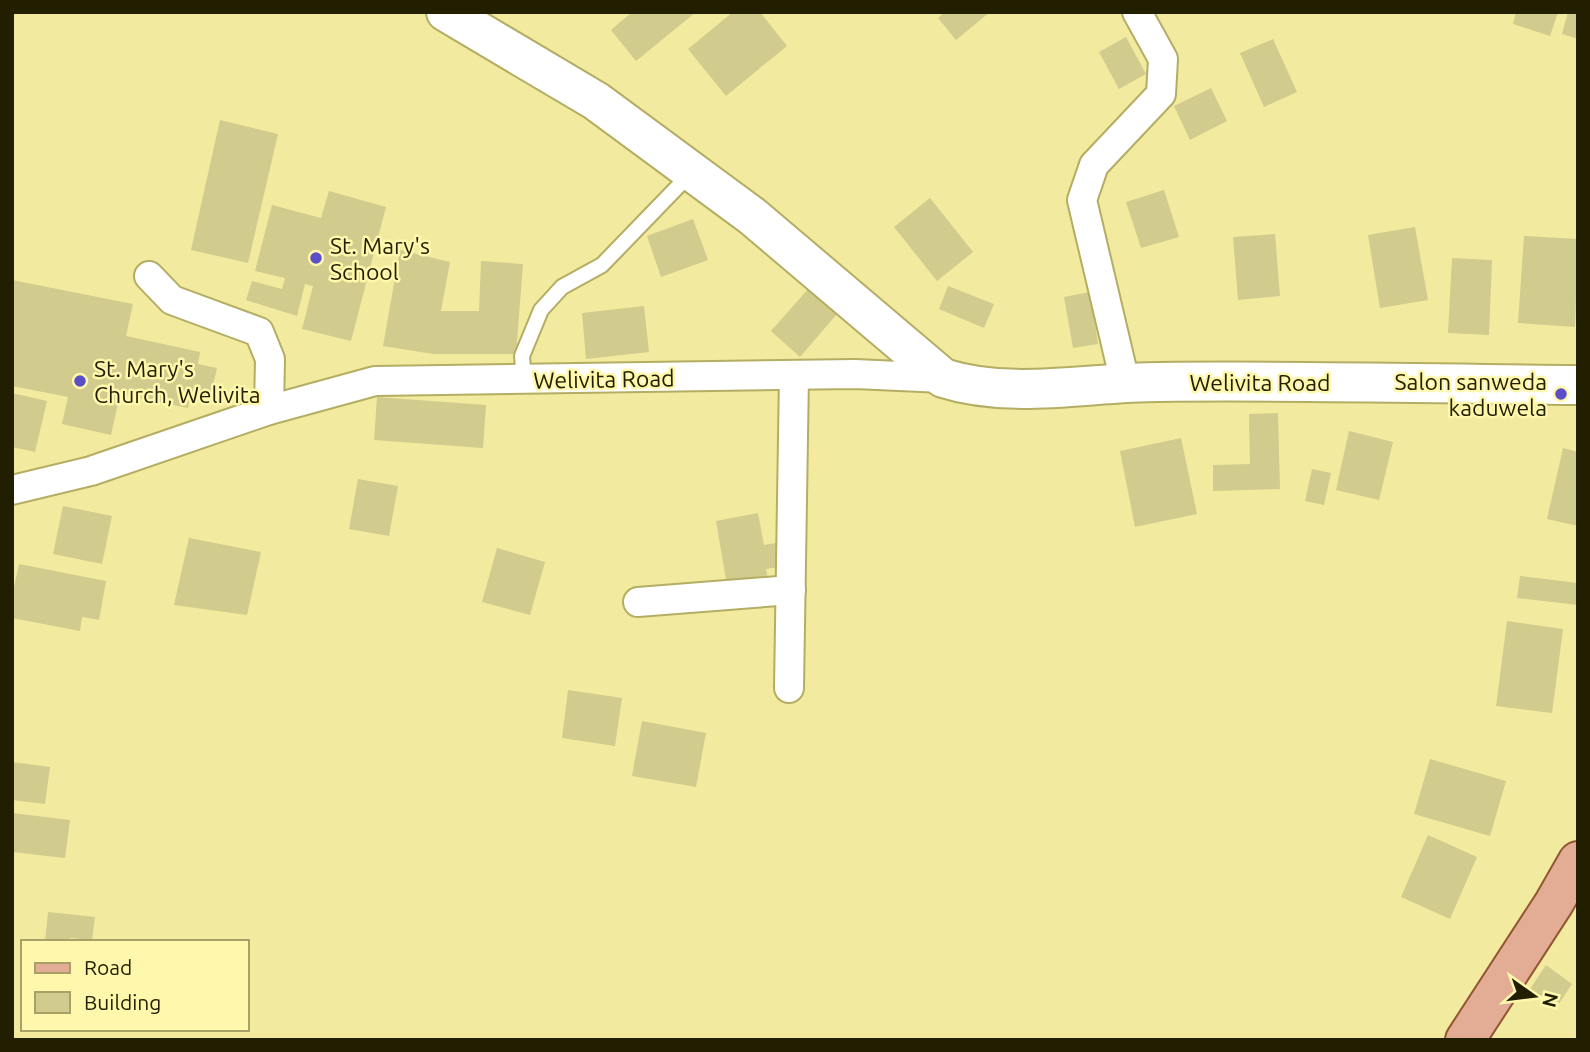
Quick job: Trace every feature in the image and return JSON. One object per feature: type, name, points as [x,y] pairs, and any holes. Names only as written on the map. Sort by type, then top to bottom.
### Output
[{"type":"main road","points":[[1465,1040],[1554,903],[1578,861]]},
{"type":"street","name":"Welivita Road","points":[[446,12],[596,101],[752,216],[943,378]]},
{"type":"street","points":[[1125,382],[1082,200],[1094,165],[1161,94],[1163,60],[1137,12]]},
{"type":"street","points":[[149,276],[172,300],[259,332],[270,359],[269,410]]},
{"type":"street","name":"Welivita Road","points":[[12,489],[91,471],[269,410],[374,381],[855,374],[943,378],[967,386],[1003,390],[1125,382],[1578,385]]},
{"type":"street","points":[[789,688],[794,375]]},
{"type":"street","points":[[638,602],[791,590]]},
{"type":"lane","points":[[524,380],[522,356],[541,310],[562,287],[602,265],[692,172]]},
{"type":"building","points":[[632,12],[696,12],[636,61],[611,30]]},
{"type":"building","points":[[733,12],[760,12],[787,46],[726,96],[688,49]]},
{"type":"building","points":[[945,12],[990,12],[956,40],[938,18]]},
{"type":"building","points":[[1516,12],[1558,12],[1550,36],[1513,24]]},
{"type":"building","points":[[1568,12],[1578,12],[1578,39],[1562,34]]},
{"type":"building","points":[[1126,37],[1146,74],[1119,89],[1099,52]]},
{"type":"building","points":[[1273,39],[1297,92],[1264,107],[1240,53]]},
{"type":"building","points":[[1211,88],[1227,121],[1190,140],[1174,106]]},
{"type":"building","points":[[220,120],[278,134],[248,263],[191,250]]},
{"type":"building","points":[[1164,190],[1179,237],[1141,248],[1126,202]]},
{"type":"building","name":"St. Mary's School","points":[[329,191],[386,207],[351,341],[302,329],[313,286],[305,284],[297,316],[246,300],[252,281],[282,289],[285,278],[255,271],[272,205],[321,218]]},
{"type":"building","points":[[930,198],[973,252],[937,281],[894,227]]},
{"type":"building","points":[[693,219],[708,260],[661,277],[647,236]]},
{"type":"building","points":[[1415,227],[1428,300],[1380,308],[1368,235]]},
{"type":"building","points":[[1275,234],[1280,296],[1238,300],[1233,237]]},
{"type":"building","points":[[1524,236],[1578,239],[1575,327],[1518,323]]},
{"type":"building","points":[[400,250],[450,262],[441,311],[479,311],[481,261],[523,264],[516,354],[433,354],[383,346]]},
{"type":"building","points":[[1452,258],[1492,260],[1489,335],[1448,333]]},
{"type":"building","points":[[12,280],[133,304],[126,336],[200,352],[198,364],[217,368],[209,403],[190,399],[188,408],[120,394],[111,435],[62,424],[68,397],[12,386]]},
{"type":"building","points":[[948,286],[994,304],[984,328],[939,309]]},
{"type":"building","points":[[809,288],[837,314],[800,357],[771,331]]},
{"type":"building","points":[[1090,292],[1098,344],[1073,348],[1064,297]]},
{"type":"building","points":[[644,306],[649,352],[586,359],[582,313]]},
{"type":"building","points":[[12,393],[47,401],[35,452],[12,447]]},
{"type":"building","points":[[377,397],[486,405],[483,448],[374,440]]},
{"type":"building","points":[[1278,413],[1280,489],[1213,491],[1213,465],[1250,464],[1249,414]]},
{"type":"building","points":[[1349,431],[1393,442],[1379,500],[1336,490]]},
{"type":"building","points":[[1181,438],[1197,514],[1135,527],[1120,451]]},
{"type":"building","points":[[1563,448],[1578,452],[1578,526],[1547,519]]},
{"type":"building","points":[[1312,469],[1331,473],[1324,505],[1305,501]]},
{"type":"building","points":[[358,479],[398,486],[389,536],[349,529]]},
{"type":"building","points":[[63,506],[112,516],[102,564],[53,554]]},
{"type":"building","points":[[758,513],[764,545],[782,542],[786,566],[766,569],[769,584],[728,591],[716,521]]},
{"type":"building","points":[[189,538],[261,552],[247,615],[174,605]]},
{"type":"building","points":[[497,548],[545,562],[530,615],[482,602]]},
{"type":"building","points":[[19,564],[106,581],[99,620],[82,617],[80,631],[12,618],[12,597]]},
{"type":"building","points":[[1520,576],[1578,583],[1578,605],[1517,598]]},
{"type":"building","points":[[1507,621],[1563,629],[1552,713],[1496,706]]},
{"type":"building","points":[[568,690],[622,698],[615,746],[562,738]]},
{"type":"building","points":[[642,721],[706,733],[696,787],[632,776]]},
{"type":"building","points":[[1430,759],[1506,781],[1490,836],[1414,814]]},
{"type":"building","points":[[12,762],[50,767],[45,804],[12,800]]},
{"type":"building","points":[[12,813],[70,820],[65,858],[12,852]]},
{"type":"building","points":[[1428,835],[1477,857],[1450,919],[1401,897]]},
{"type":"building","points":[[48,912],[95,917],[92,940],[45,940]]},
{"type":"building","points":[[1546,965],[1572,984],[1556,1008],[1530,989]]},
{"type":"place","name":"St. Mary's School","points":[[316,258]]},
{"type":"place","name":"St. Mary's Church, Welivita","points":[[80,381]]},
{"type":"place","name":"Salon sanweda kaduwela","points":[[1561,394]]}]
